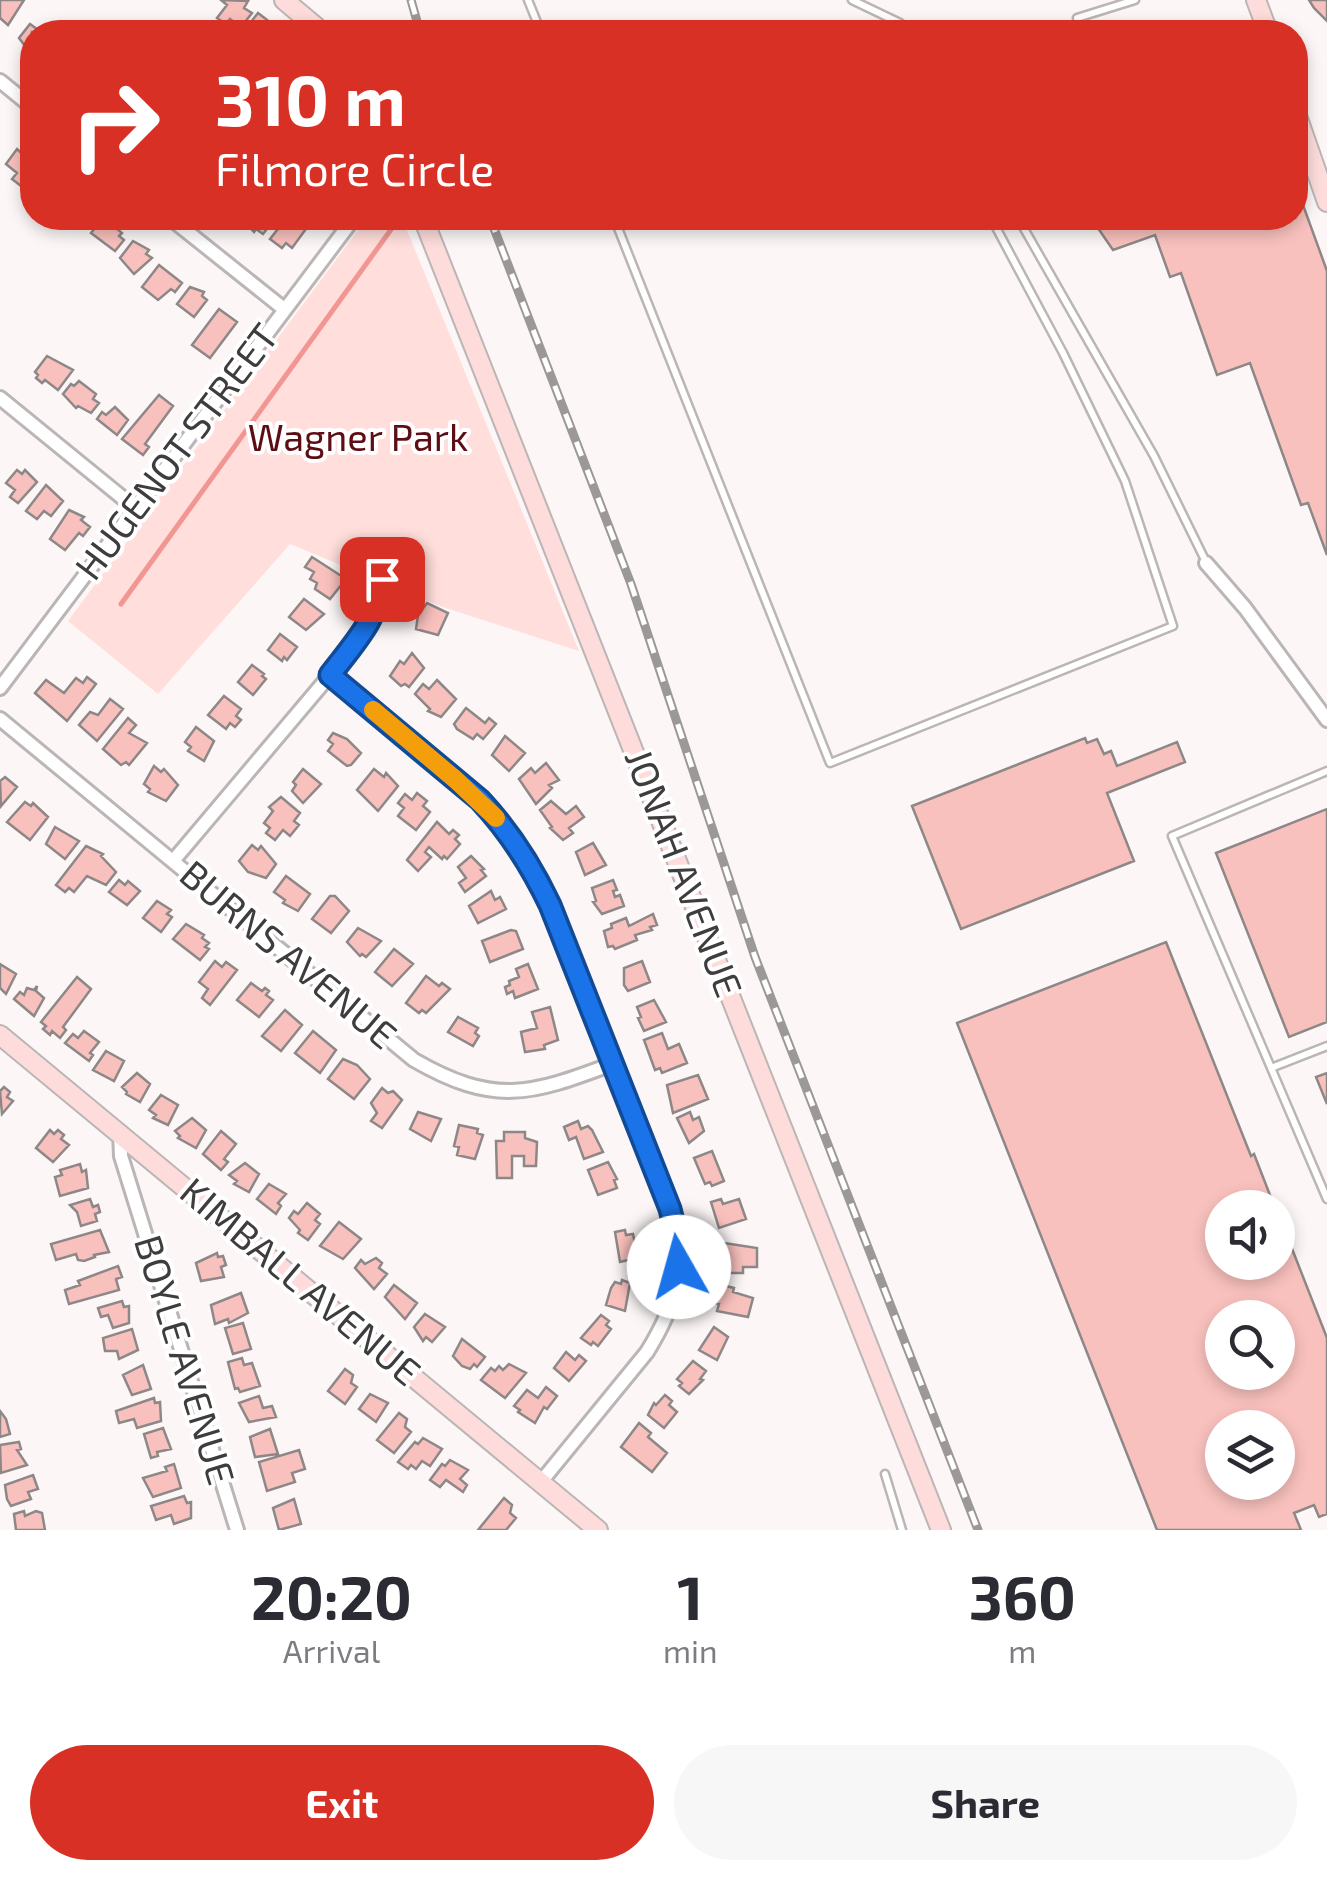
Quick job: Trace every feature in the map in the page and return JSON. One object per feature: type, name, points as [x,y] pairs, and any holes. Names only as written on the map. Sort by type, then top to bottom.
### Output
[{"type":"street","points":[[284,0],[308,20]]},
{"type":"street","points":[[0,82],[20,98]]},
{"type":"street","points":[[1308,147],[1327,202]]},
{"type":"street","points":[[185,230],[284,310]]},
{"type":"street","name":"HUGENOT STREET","points":[[0,688],[345,230]]},
{"type":"street","name":"JONAH AVENUE","points":[[428,230],[940,1530]]},
{"type":"street","points":[[0,398],[134,508]]},
{"type":"street","points":[[1206,563],[1245,608],[1327,720]]},
{"type":"street","points":[[173,861],[330,675],[375,611],[382,594],[382,579]]},
{"type":"street","points":[[330,675],[456,780],[512,837],[550,905],[670,1209],[679,1246],[677,1287],[671,1310],[647,1352],[540,1482]]},
{"type":"street","name":"BURNS AVENUE","points":[[0,719],[414,1060],[445,1077],[488,1090],[528,1091],[612,1064]]},
{"type":"street","name":"KIMBALL AVENUE","points":[[0,1035],[598,1530]]},
{"type":"street","name":"BOYLE AVENUE","points":[[120,1132],[121,1156],[237,1530]]},
{"type":"lane","points":[[852,0],[896,20]]},
{"type":"lane","points":[[1077,18],[1135,0]]},
{"type":"lane","points":[[619,230],[830,763],[1172,626],[1125,481],[998,230]]},
{"type":"lane","points":[[1025,230],[1154,456],[1206,563]]},
{"type":"lane","points":[[1327,771],[1172,836],[1327,1199]]},
{"type":"lane","points":[[1271,1068],[1327,1046]]},
{"type":"lane","points":[[884,1474],[902,1530]]},
{"type":"green space","name":"Wagner Park","points":[[358,230],[407,230],[579,651],[440,606],[290,544],[158,694],[68,621]]},
{"type":"building","points":[[0,0],[24,0],[8,25],[0,18]]},
{"type":"building","points":[[221,0],[248,1],[244,8],[252,13],[246,20],[220,20],[217,18],[227,5]]},
{"type":"building","points":[[1309,0],[1327,0],[1327,21],[1314,8]]},
{"type":"building","points":[[17,149],[20,185],[12,179],[17,173],[6,164]]},
{"type":"building","points":[[1308,219],[1327,271],[1327,555],[1308,503],[1301,505],[1250,363],[1217,375],[1181,273],[1170,277],[1155,235],[1113,250],[1099,230],[1308,230]]},
{"type":"building","points":[[118,230],[124,240],[115,251],[91,233]]},
{"type":"building","points":[[277,230],[305,230],[292,248],[286,243],[282,248],[270,239]]},
{"type":"building","points":[[133,241],[149,250],[146,254],[152,258],[134,274],[120,258]]},
{"type":"building","points":[[159,265],[182,283],[175,292],[171,289],[158,300],[142,287]]},
{"type":"building","points":[[190,287],[204,292],[202,296],[207,300],[194,317],[177,304]]},
{"type":"building","points":[[219,309],[237,322],[210,358],[192,345]]},
{"type":"building","points":[[47,356],[73,370],[58,390],[36,378],[35,372]]},
{"type":"building","points":[[79,381],[96,394],[93,399],[99,403],[91,413],[76,408],[63,394]]},
{"type":"building","points":[[159,395],[173,406],[145,444],[149,447],[143,455],[122,439]]},
{"type":"building","points":[[115,407],[128,420],[117,435],[97,419],[102,412],[106,415]]},
{"type":"building","points":[[17,470],[22,474],[25,470],[37,482],[18,503],[10,497],[15,490],[6,483]]},
{"type":"building","points":[[46,485],[63,501],[51,516],[44,511],[37,519],[26,511]]},
{"type":"building","points":[[69,510],[84,517],[81,520],[90,527],[83,536],[79,533],[65,550],[50,539]]},
{"type":"building","points":[[312,557],[346,579],[330,599],[315,589],[317,583],[310,579],[314,572],[305,567]]},
{"type":"building","points":[[304,599],[324,614],[306,630],[289,617]]},
{"type":"building","points":[[427,603],[448,613],[438,635],[416,629],[418,615]]},
{"type":"building","points":[[280,634],[297,647],[282,661],[268,650]]},
{"type":"building","points":[[412,653],[424,668],[409,687],[401,686],[390,676],[400,661],[404,664]]},
{"type":"building","points":[[252,665],[266,679],[253,695],[238,682]]},
{"type":"building","points":[[87,677],[96,684],[67,721],[35,693],[46,680],[64,693],[76,678],[83,683]]},
{"type":"building","points":[[437,680],[456,699],[441,717],[428,711],[415,694],[423,684],[429,689]]},
{"type":"building","points":[[224,696],[241,709],[236,716],[241,720],[235,727],[230,723],[226,729],[208,715]]},
{"type":"building","points":[[110,699],[123,709],[97,741],[79,725],[90,712],[98,715]]},
{"type":"building","points":[[466,708],[485,723],[489,718],[496,724],[483,739],[477,734],[473,739],[454,724]]},
{"type":"building","points":[[128,718],[136,725],[129,733],[147,743],[129,765],[121,765],[103,749]]},
{"type":"building","points":[[196,727],[214,741],[204,761],[188,751],[191,747],[185,742]]},
{"type":"building","points":[[333,733],[347,739],[361,753],[351,765],[328,751]]},
{"type":"building","points":[[505,736],[525,753],[509,771],[492,755]]},
{"type":"building","points":[[1085,738],[1087,743],[1097,739],[1104,754],[1111,751],[1117,766],[1177,742],[1185,762],[1107,793],[1134,861],[961,929],[912,806]]},
{"type":"building","points":[[546,763],[559,780],[549,785],[552,788],[536,804],[519,779],[531,768],[535,773]]},
{"type":"building","points":[[154,766],[161,772],[164,769],[178,785],[166,801],[148,792],[150,789],[144,784]]},
{"type":"building","points":[[303,769],[321,784],[303,803],[292,791],[296,785],[293,782]]},
{"type":"building","points":[[374,769],[384,777],[386,773],[398,786],[378,811],[357,790]]},
{"type":"building","points":[[5,777],[17,787],[1,806],[0,781]]},
{"type":"building","points":[[417,793],[427,801],[423,806],[430,812],[416,830],[398,816],[404,808],[398,803],[405,794],[412,800]]},
{"type":"building","points":[[281,797],[300,813],[294,821],[299,825],[290,836],[283,830],[275,840],[266,833],[270,828],[264,823],[273,811],[269,807]]},
{"type":"building","points":[[551,801],[566,814],[576,806],[584,817],[569,828],[573,833],[563,840],[550,828],[540,810]]},
{"type":"building","points":[[25,802],[31,806],[33,803],[48,817],[30,840],[7,822]]},
{"type":"building","points":[[1327,809],[1327,1022],[1289,1037],[1216,853]]},
{"type":"building","points":[[437,822],[449,834],[453,830],[459,835],[455,839],[460,844],[447,859],[429,847],[425,852],[431,857],[418,871],[407,860]]},
{"type":"building","points":[[55,827],[79,841],[65,859],[46,844]]},
{"type":"building","points":[[593,843],[606,865],[585,875],[576,852]]},
{"type":"building","points":[[252,845],[258,850],[261,846],[276,864],[266,878],[248,872],[239,861]]},
{"type":"building","points":[[86,846],[103,854],[116,872],[106,885],[87,876],[74,892],[69,888],[65,892],[56,885]]},
{"type":"building","points":[[471,856],[486,876],[465,892],[459,883],[466,878],[458,867]]},
{"type":"building","points":[[286,876],[310,894],[298,911],[283,903],[285,900],[274,892]]},
{"type":"building","points":[[119,880],[125,885],[128,881],[140,891],[127,905],[109,892]]},
{"type":"building","points":[[613,880],[615,897],[620,895],[624,906],[602,914],[593,902],[596,901],[592,888]]},
{"type":"building","points":[[491,891],[495,900],[500,897],[506,909],[478,923],[469,906]]},
{"type":"building","points":[[330,896],[335,896],[349,911],[331,933],[312,919]]},
{"type":"building","points":[[157,901],[171,910],[167,914],[172,917],[161,932],[143,918]]},
{"type":"building","points":[[653,914],[657,925],[650,927],[652,930],[635,935],[637,940],[615,949],[608,947],[604,931],[612,928],[611,924],[626,918],[629,926]]},
{"type":"building","points":[[186,924],[209,943],[200,960],[173,939]]},
{"type":"building","points":[[358,928],[381,941],[366,957],[347,942]]},
{"type":"building","points":[[516,931],[523,949],[490,962],[482,941]]},
{"type":"building","points":[[1166,942],[1268,1190],[1205,1190],[1205,1280],[1295,1280],[1295,1256],[1327,1338],[1327,1514],[1319,1517],[1314,1505],[1294,1513],[1301,1530],[1157,1530],[957,1023]]},
{"type":"building","points":[[394,949],[413,964],[392,986],[375,972]]},
{"type":"building","points":[[215,961],[222,967],[226,962],[237,970],[210,1005],[202,998],[208,989],[199,982]]},
{"type":"building","points":[[642,961],[650,982],[628,991],[624,968]]},
{"type":"building","points":[[0,964],[16,974],[6,994],[0,988]]},
{"type":"building","points":[[528,964],[538,989],[515,998],[513,991],[507,994],[505,987],[510,985],[509,981],[519,977],[516,969]]},
{"type":"building","points":[[426,976],[450,989],[426,1013],[419,1013],[406,1003]]},
{"type":"building","points":[[77,977],[91,989],[63,1027],[66,1030],[60,1038],[52,1031],[50,1035],[41,1022]]},
{"type":"building","points":[[251,983],[269,991],[266,995],[273,1000],[259,1017],[237,1000]]},
{"type":"building","points":[[37,986],[36,991],[44,998],[34,1016],[14,999],[20,992],[24,995],[27,988],[34,990]]},
{"type":"building","points":[[654,1000],[666,1022],[644,1031],[637,1007]]},
{"type":"building","points":[[550,1007],[558,1040],[544,1045],[545,1049],[525,1052],[521,1032],[537,1028],[532,1012]]},
{"type":"building","points":[[285,1010],[302,1025],[281,1051],[262,1036]]},
{"type":"building","points":[[458,1017],[478,1028],[475,1033],[479,1036],[473,1046],[448,1032]]},
{"type":"building","points":[[84,1031],[99,1042],[89,1061],[65,1043],[73,1034],[78,1038]]},
{"type":"building","points":[[313,1031],[336,1050],[320,1073],[295,1053]]},
{"type":"building","points":[[662,1033],[668,1049],[679,1044],[687,1063],[662,1073],[660,1068],[655,1070],[644,1040]]},
{"type":"building","points":[[106,1051],[124,1061],[114,1081],[93,1070]]},
{"type":"building","points":[[343,1059],[357,1065],[370,1079],[354,1099],[328,1079]]},
{"type":"building","points":[[137,1073],[150,1084],[140,1102],[122,1087]]},
{"type":"building","points":[[1327,1073],[1327,1104],[1316,1077]]},
{"type":"building","points":[[698,1075],[708,1099],[673,1113],[667,1085]]},
{"type":"building","points":[[4,1087],[13,1101],[2,1114],[0,1091]]},
{"type":"building","points":[[382,1088],[388,1093],[393,1091],[402,1100],[382,1128],[371,1121],[377,1113],[371,1103]]},
{"type":"building","points":[[161,1095],[178,1105],[168,1125],[153,1118],[156,1115],[149,1110]]},
{"type":"building","points":[[418,1112],[441,1119],[431,1141],[410,1129]]},
{"type":"building","points":[[690,1112],[693,1120],[699,1117],[704,1131],[689,1143],[677,1118]]},
{"type":"building","points":[[192,1118],[206,1130],[196,1148],[178,1138],[175,1131]]},
{"type":"building","points":[[578,1121],[581,1129],[588,1126],[592,1130],[603,1152],[584,1159],[576,1137],[569,1140],[564,1127]]},
{"type":"building","points":[[459,1125],[478,1129],[477,1133],[483,1135],[475,1159],[457,1155],[459,1147],[454,1146]]},
{"type":"building","points":[[50,1130],[54,1134],[58,1130],[69,1145],[53,1162],[36,1148]]},
{"type":"building","points":[[221,1131],[236,1144],[221,1170],[203,1154]]},
{"type":"building","points":[[504,1132],[525,1132],[525,1138],[537,1142],[536,1166],[524,1166],[524,1156],[512,1156],[512,1178],[497,1178],[496,1141],[504,1141]]},
{"type":"building","points":[[712,1151],[724,1181],[712,1186],[710,1182],[705,1184],[694,1158]]},
{"type":"building","points":[[608,1162],[617,1188],[598,1195],[588,1170]]},
{"type":"building","points":[[245,1163],[259,1174],[249,1192],[234,1184],[237,1181],[229,1175]]},
{"type":"building","points":[[80,1164],[82,1172],[86,1170],[88,1188],[60,1196],[55,1177],[62,1175],[60,1170]]},
{"type":"building","points":[[269,1184],[286,1194],[278,1203],[281,1206],[276,1214],[257,1199]]},
{"type":"building","points":[[90,1199],[93,1207],[98,1205],[97,1221],[81,1226],[70,1205]]},
{"type":"building","points":[[721,1199],[723,1204],[739,1199],[746,1219],[719,1228],[711,1202]]},
{"type":"building","points":[[307,1203],[320,1214],[315,1220],[320,1224],[308,1240],[289,1218]]},
{"type":"building","points":[[339,1222],[361,1239],[343,1259],[320,1246]]},
{"type":"building","points":[[100,1230],[109,1252],[84,1261],[78,1260],[76,1254],[56,1260],[51,1244]]},
{"type":"building","points":[[625,1230],[626,1235],[633,1234],[637,1253],[620,1262],[615,1232]]},
{"type":"building","points":[[724,1243],[757,1248],[757,1267],[743,1267],[743,1273],[725,1273]]},
{"type":"building","points":[[217,1253],[226,1265],[221,1267],[224,1277],[201,1281],[196,1263]]},
{"type":"building","points":[[376,1258],[382,1263],[379,1268],[387,1274],[374,1289],[355,1268],[361,1260],[365,1264]]},
{"type":"building","points":[[118,1266],[122,1277],[116,1279],[119,1290],[69,1304],[65,1290]]},
{"type":"building","points":[[622,1280],[630,1283],[625,1311],[606,1305],[611,1288]]},
{"type":"building","points":[[394,1285],[417,1303],[405,1319],[385,1297]]},
{"type":"building","points":[[722,1285],[753,1298],[748,1317],[717,1311],[719,1304],[715,1303]]},
{"type":"building","points":[[241,1293],[248,1313],[229,1323],[228,1319],[215,1324],[211,1305]]},
{"type":"building","points":[[122,1301],[124,1307],[129,1306],[129,1323],[113,1328],[108,1315],[101,1317],[98,1308]]},
{"type":"building","points":[[425,1314],[445,1327],[432,1342],[426,1337],[423,1341],[414,1327]]},
{"type":"building","points":[[601,1315],[609,1321],[606,1325],[611,1329],[598,1346],[593,1342],[591,1345],[581,1338]]},
{"type":"building","points":[[243,1323],[251,1349],[233,1354],[225,1328]]},
{"type":"building","points":[[714,1327],[728,1337],[717,1360],[699,1350]]},
{"type":"building","points":[[132,1329],[138,1350],[119,1359],[117,1351],[105,1351],[103,1338]]},
{"type":"building","points":[[462,1339],[485,1357],[477,1367],[462,1366],[453,1356]]},
{"type":"building","points":[[566,1352],[575,1360],[579,1355],[586,1361],[569,1381],[554,1368]]},
{"type":"building","points":[[242,1358],[244,1365],[252,1363],[260,1386],[240,1392],[235,1389],[228,1362]]},
{"type":"building","points":[[693,1361],[706,1371],[689,1394],[677,1379]]},
{"type":"building","points":[[509,1364],[526,1373],[505,1398],[481,1380],[491,1368],[495,1371],[499,1366],[503,1370]]},
{"type":"building","points":[[143,1365],[151,1389],[132,1395],[123,1375]]},
{"type":"building","points":[[345,1369],[353,1375],[351,1383],[357,1387],[345,1404],[328,1391]]},
{"type":"building","points":[[546,1387],[557,1396],[547,1409],[544,1407],[535,1423],[514,1406],[527,1390],[538,1398]]},
{"type":"building","points":[[370,1394],[388,1403],[376,1422],[359,1409]]},
{"type":"building","points":[[665,1395],[677,1412],[664,1428],[648,1415],[654,1403]]},
{"type":"building","points":[[259,1396],[263,1408],[272,1406],[276,1417],[249,1422],[239,1403]]},
{"type":"building","points":[[154,1398],[155,1403],[160,1402],[161,1421],[137,1428],[134,1419],[119,1423],[116,1411]]},
{"type":"building","points":[[0,1411],[10,1434],[0,1437]]},
{"type":"building","points":[[399,1413],[407,1419],[405,1427],[411,1432],[394,1453],[377,1440]]},
{"type":"building","points":[[639,1423],[667,1453],[652,1472],[621,1447]]},
{"type":"building","points":[[163,1428],[171,1449],[157,1452],[158,1456],[151,1458],[144,1434]]},
{"type":"building","points":[[270,1429],[278,1454],[255,1457],[250,1437]]},
{"type":"building","points":[[423,1438],[442,1449],[430,1466],[422,1461],[416,1469],[411,1465],[408,1469],[398,1462],[415,1442],[418,1444]]},
{"type":"building","points":[[19,1442],[21,1449],[17,1450],[27,1465],[1,1473],[0,1445]]},
{"type":"building","points":[[299,1450],[305,1469],[292,1473],[295,1482],[267,1491],[259,1462]]},
{"type":"building","points":[[450,1460],[468,1470],[460,1479],[467,1485],[463,1492],[446,1480],[440,1487],[430,1480]]},
{"type":"building","points":[[174,1464],[181,1488],[153,1497],[143,1478],[167,1471],[165,1467]]},
{"type":"building","points":[[33,1475],[38,1489],[28,1492],[31,1499],[11,1506],[5,1485]]},
{"type":"building","points":[[184,1496],[187,1503],[191,1502],[191,1518],[174,1524],[171,1515],[156,1520],[151,1506]]},
{"type":"building","points":[[504,1498],[512,1505],[510,1513],[516,1518],[506,1530],[478,1530]]},
{"type":"building","points":[[294,1499],[301,1524],[279,1530],[273,1508]]},
{"type":"building","points":[[24,1511],[25,1516],[36,1511],[42,1513],[45,1530],[16,1530],[14,1514]]},
{"type":"waterway","points":[[121,604],[391,230]]},
{"type":"railway","points":[[411,0],[417,20]]},
{"type":"railway","points":[[495,230],[631,584],[755,957],[978,1530]]},
{"type":"slow traffic","points":[[373,710],[496,818]]},
{"type":"route","points":[[382,579],[382,594],[375,611],[330,675],[480,800],[526,858],[550,905],[670,1209],[679,1246],[679,1267]]}]
